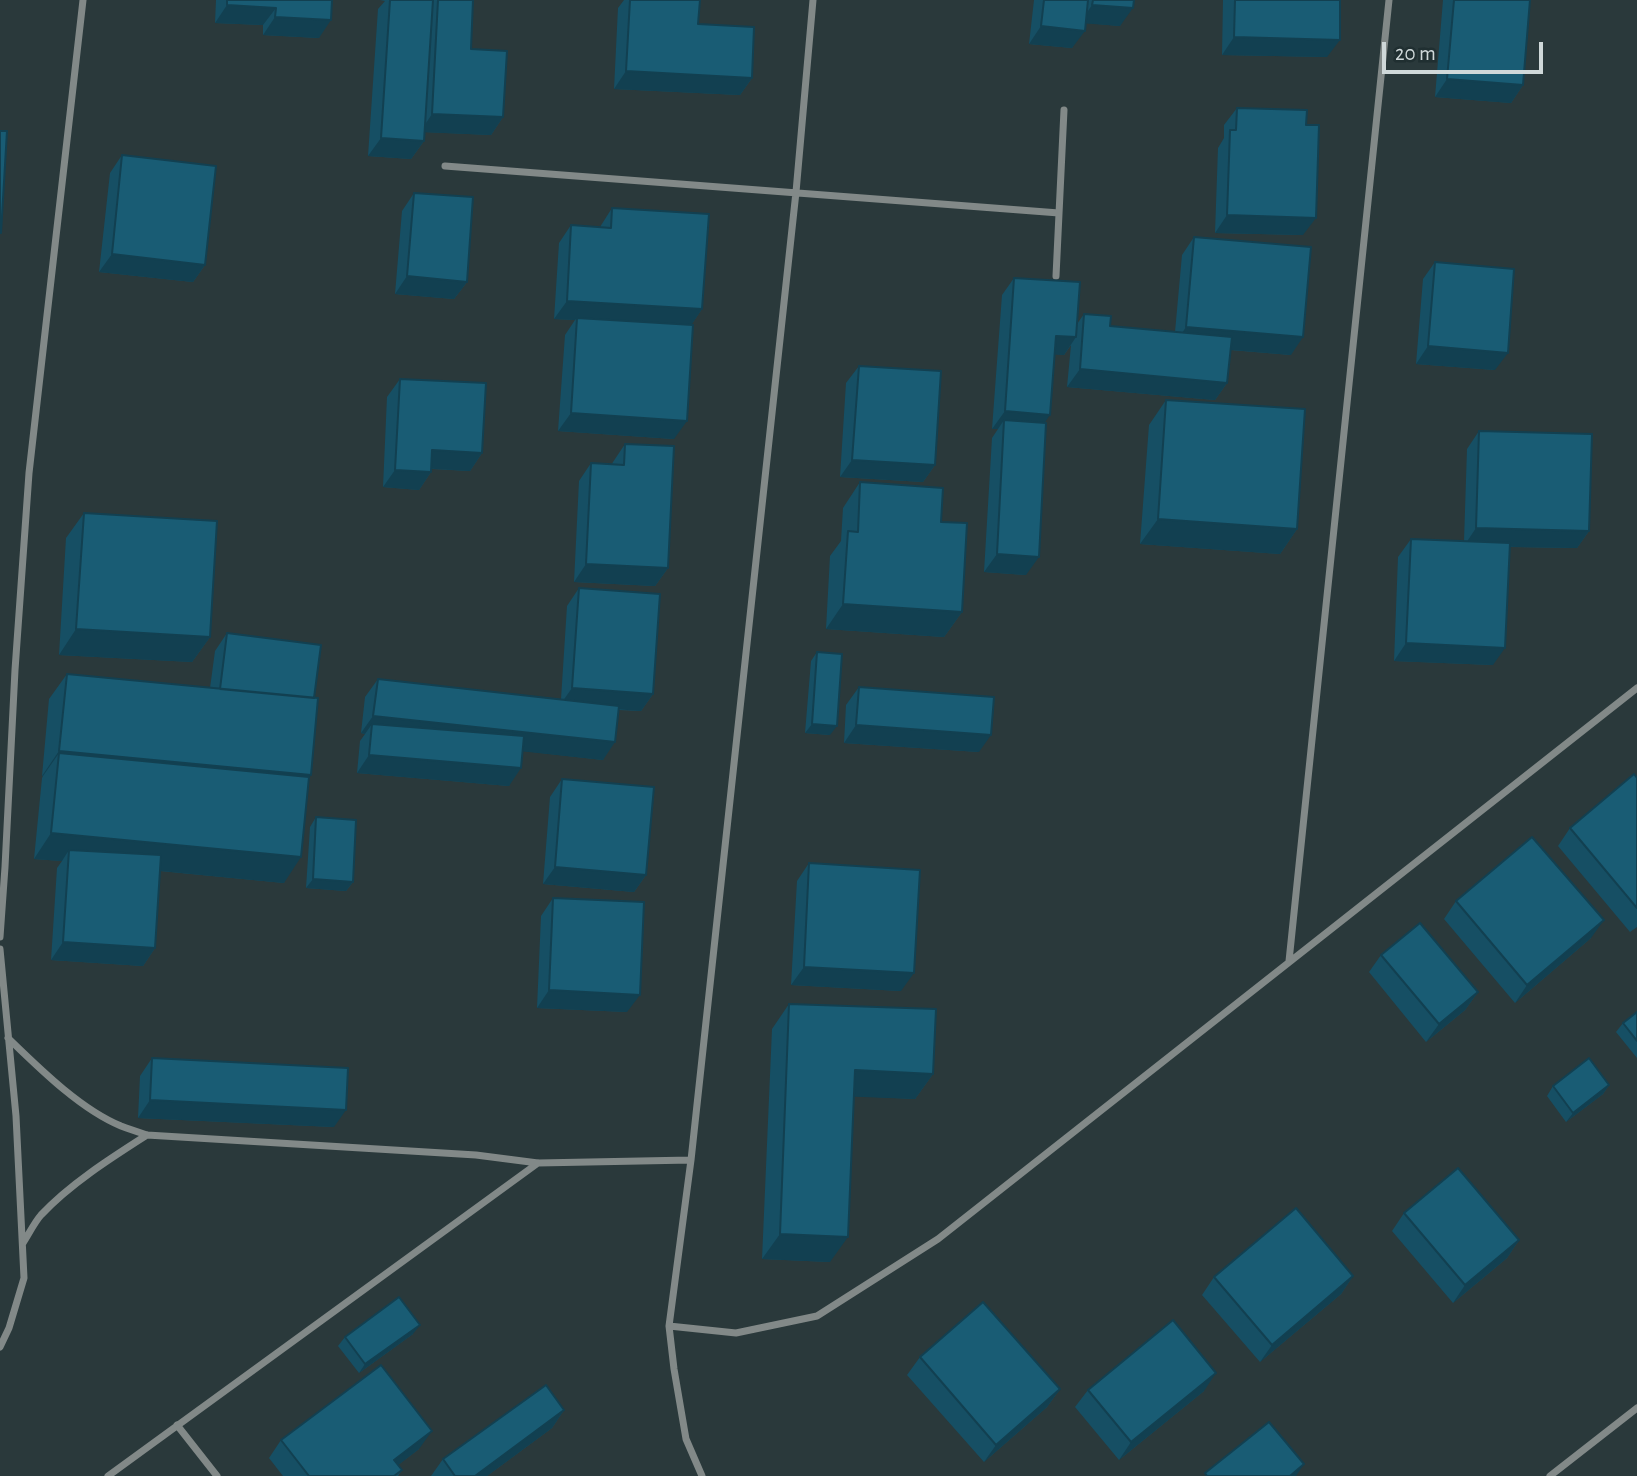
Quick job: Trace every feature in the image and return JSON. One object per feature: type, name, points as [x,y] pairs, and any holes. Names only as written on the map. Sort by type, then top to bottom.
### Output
[{"type":"street","points":[[0,937],[29,473],[83,0]]},
{"type":"street","points":[[702,1476],[686,1439],[669,1326],[691,1160],[796,192],[813,0]]},
{"type":"street","points":[[1289,961],[1389,0]]},
{"type":"street","points":[[1056,276],[1064,110]]},
{"type":"street","points":[[445,166],[1059,213]]},
{"type":"street","points":[[669,1326],[736,1333],[817,1316],[938,1239],[1637,688]]},
{"type":"street","points":[[0,948],[16,1115],[24,1278],[9,1328],[0,1347]]},
{"type":"street","points":[[8,1038],[77,1100],[119,1125],[147,1135],[476,1155],[538,1163],[691,1160]]},
{"type":"street","points":[[23,1243],[40,1216],[66,1193],[112,1157],[147,1135]]},
{"type":"street","points":[[108,1476],[538,1163]]},
{"type":"street","points":[[1550,1476],[1637,1408]]},
{"type":"street","points":[[177,1425],[217,1476]]},
{"type":"building","points":[[227,0],[332,0],[331,20],[275,17],[276,8],[227,5]]},
{"type":"building","points":[[390,0],[433,0],[424,141],[381,138]]},
{"type":"building","points":[[438,0],[473,0],[471,49],[507,51],[503,117],[432,114]]},
{"type":"building","points":[[630,0],[700,0],[698,24],[754,27],[752,78],[626,71]]},
{"type":"building","points":[[1044,0],[1088,0],[1085,31],[1041,26]]},
{"type":"building","points":[[1093,0],[1134,0],[1133,8],[1092,5]]},
{"type":"building","points":[[1235,0],[1340,0],[1340,40],[1234,37]]},
{"type":"building","points":[[1454,0],[1530,0],[1523,85],[1447,79]]},
{"type":"building","points":[[1237,108],[1307,110],[1306,125],[1319,125],[1316,218],[1227,215],[1230,130],[1236,130]]},
{"type":"building","points":[[0,131],[7,131],[1,233],[0,233]]},
{"type":"building","points":[[122,155],[216,166],[205,265],[112,254]]},
{"type":"building","points":[[414,193],[473,197],[467,282],[407,276]]},
{"type":"building","points":[[612,208],[709,214],[702,309],[567,301],[571,225],[611,228]]},
{"type":"building","points":[[1194,237],[1311,247],[1303,337],[1186,327]]},
{"type":"building","points":[[1435,262],[1514,269],[1508,353],[1428,346]]},
{"type":"building","points":[[1014,278],[1080,282],[1076,337],[1056,336],[1050,415],[1005,411]]},
{"type":"building","points":[[1084,314],[1111,316],[1110,326],[1232,337],[1227,383],[1080,369]]},
{"type":"building","points":[[577,318],[693,325],[687,421],[571,413]]},
{"type":"building","points":[[859,366],[941,371],[935,465],[852,460]]},
{"type":"building","points":[[400,379],[486,383],[482,453],[432,450],[431,472],[395,470]]},
{"type":"building","points":[[1166,400],[1305,409],[1297,529],[1158,519]]},
{"type":"building","points":[[1004,420],[1046,423],[1039,557],[997,554]]},
{"type":"building","points":[[1479,431],[1592,434],[1589,531],[1476,528]]},
{"type":"building","points":[[625,444],[674,446],[668,568],[586,564],[591,463],[624,465]]},
{"type":"building","points":[[860,482],[943,488],[941,522],[967,523],[962,612],[843,604],[848,531],[858,532]]},
{"type":"building","points":[[84,513],[217,521],[210,637],[76,629]]},
{"type":"building","points":[[1411,539],[1510,543],[1505,648],[1406,643]]},
{"type":"building","points":[[579,588],[660,594],[653,694],[572,688]]},
{"type":"building","points":[[227,633],[321,645],[314,698],[220,689]]},
{"type":"building","points":[[817,652],[842,654],[837,726],[812,724]]},
{"type":"building","points":[[67,674],[318,698],[311,775],[59,751]]},
{"type":"building","points":[[378,679],[619,706],[615,742],[373,716]]},
{"type":"building","points":[[859,687],[994,697],[991,735],[856,725]]},
{"type":"building","points":[[372,724],[524,736],[521,768],[369,755]]},
{"type":"building","points":[[59,753],[309,777],[301,857],[51,833]]},
{"type":"building","points":[[1634,774],[1637,778],[1637,908],[1570,828]]},
{"type":"building","points":[[562,779],[654,787],[646,875],[555,867]]},
{"type":"building","points":[[316,817],[356,820],[353,882],[313,879]]},
{"type":"building","points":[[1532,837],[1604,920],[1527,985],[1456,901]]},
{"type":"building","points":[[69,850],[161,855],[155,948],[63,942]]},
{"type":"building","points":[[809,863],[920,870],[914,973],[804,967]]},
{"type":"building","points":[[553,898],[644,902],[640,995],[549,990]]},
{"type":"building","points":[[1420,923],[1478,992],[1439,1024],[1381,955]]},
{"type":"building","points":[[789,1004],[936,1009],[933,1074],[855,1070],[848,1237],[780,1234]]},
{"type":"building","points":[[1637,1012],[1637,1041],[1623,1023]]},
{"type":"building","points":[[152,1058],[348,1068],[346,1110],[150,1100]]},
{"type":"building","points":[[1589,1058],[1609,1085],[1573,1113],[1553,1086]]},
{"type":"building","points":[[1458,1168],[1519,1240],[1465,1285],[1404,1213]]},
{"type":"building","points":[[1296,1208],[1353,1276],[1272,1345],[1214,1277]]},
{"type":"building","points":[[399,1297],[420,1325],[365,1364],[345,1337]]},
{"type":"building","points":[[983,1302],[1060,1389],[996,1445],[920,1357]]},
{"type":"building","points":[[1173,1320],[1216,1373],[1131,1442],[1088,1390]]},
{"type":"building","points":[[381,1365],[432,1431],[394,1460],[402,1470],[394,1476],[309,1476],[281,1440]]},
{"type":"building","points":[[546,1385],[564,1410],[475,1476],[455,1476],[443,1459]]},
{"type":"building","points":[[1269,1422],[1304,1464],[1290,1476],[1207,1476],[1205,1473]]}]
